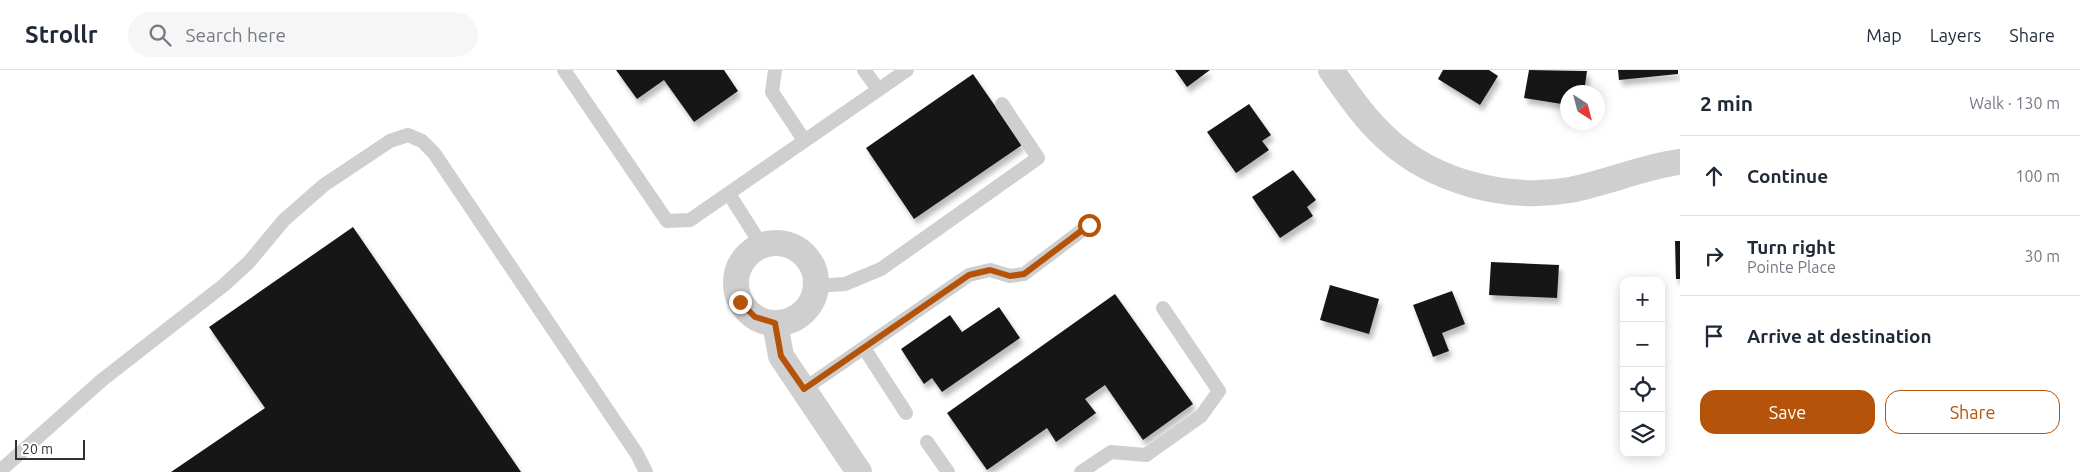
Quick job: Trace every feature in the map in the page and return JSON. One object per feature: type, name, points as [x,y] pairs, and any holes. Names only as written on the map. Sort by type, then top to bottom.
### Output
[{"type":"street","points":[[1331,70],[1358,108],[1386,138],[1419,162],[1468,184],[1520,193],[1569,190],[1680,162]]},
{"type":"street","points":[[784,244],[803,254],[815,274],[816,286],[807,308],[787,322],[775,323],[765,322],[751,314],[740,302],[737,291],[739,269],[752,252],[762,246],[784,244]]},
{"type":"street","points":[[775,323],[781,356],[859,472]]},
{"type":"lane","points":[[564,70],[667,221],[690,220],[907,70]]},
{"type":"lane","points":[[775,70],[772,92],[804,140]]},
{"type":"lane","points":[[864,70],[878,89]]},
{"type":"lane","points":[[816,286],[845,284],[881,269],[1038,158],[1002,104]]},
{"type":"lane","points":[[0,471],[102,380],[224,285],[249,262],[284,220],[324,185],[390,141],[408,135],[422,141],[434,153],[631,446],[646,472]]},
{"type":"lane","points":[[729,194],[762,246]]},
{"type":"lane","points":[[804,389],[969,275],[990,270],[1010,276],[1024,274],[1089,225]]},
{"type":"lane","points":[[1081,472],[1111,452],[1146,455],[1201,416],[1219,391],[1163,308]]},
{"type":"lane","points":[[864,348],[906,413]]},
{"type":"lane","points":[[927,442],[948,472]]},
{"type":"building","points":[[616,70],[724,70],[738,91],[694,122],[664,80],[637,99]]},
{"type":"building","points":[[1175,70],[1210,70],[1187,87]]},
{"type":"building","points":[[1443,70],[1489,70],[1498,76],[1480,105],[1438,79]]},
{"type":"building","points":[[1529,70],[1587,71],[1585,85],[1560,85],[1560,104],[1524,98]]},
{"type":"building","points":[[1618,70],[1678,70],[1678,74],[1619,80]]},
{"type":"building","points":[[973,74],[1022,145],[914,219],[866,148]]},
{"type":"building","points":[[1249,104],[1271,135],[1262,141],[1269,150],[1236,173],[1207,132]]},
{"type":"building","points":[[1293,170],[1316,200],[1307,207],[1313,216],[1280,238],[1252,197]]},
{"type":"building","points":[[353,227],[521,472],[171,472],[265,408],[209,327]]},
{"type":"building","points":[[1675,241],[1680,241],[1680,279],[1676,279]]},
{"type":"building","points":[[1491,262],[1559,265],[1557,298],[1489,295]]},
{"type":"building","points":[[1330,285],[1379,299],[1369,334],[1320,320]]},
{"type":"building","points":[[1452,291],[1465,324],[1442,333],[1449,351],[1433,357],[1413,305]]},
{"type":"building","points":[[1115,294],[1193,404],[1143,440],[1105,385],[1085,399],[1096,413],[1056,442],[1047,428],[987,470],[947,413]]},
{"type":"building","points":[[999,307],[1020,338],[942,392],[932,378],[924,384],[901,349],[950,315],[962,332]]},
{"type":"route","points":[[740,302],[755,317],[765,322],[775,323],[781,356],[804,389],[969,275],[990,270],[1010,276],[1024,274],[1089,225]]}]
